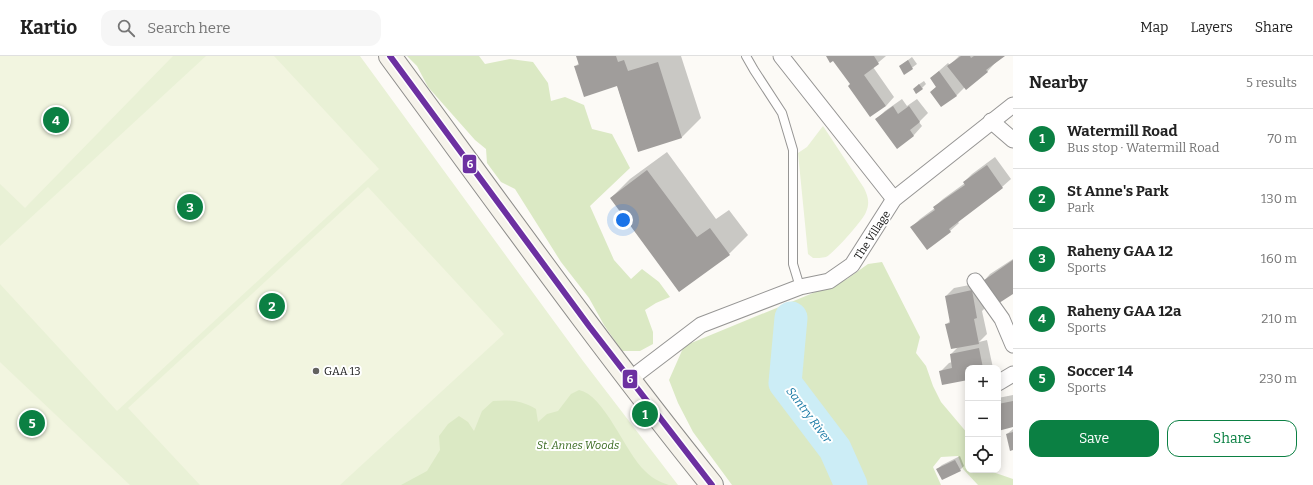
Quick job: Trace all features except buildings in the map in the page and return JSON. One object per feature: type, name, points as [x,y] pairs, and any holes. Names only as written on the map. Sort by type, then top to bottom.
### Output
[{"type":"main road","points":[[390,56],[630,379],[712,485]]},
{"type":"street","points":[[781,56],[894,199]]},
{"type":"street","name":"The Village","points":[[630,379],[701,325],[800,287],[829,281],[852,265],[894,199],[1013,105]]},
{"type":"street","points":[[991,121],[1013,140]]},
{"type":"street","points":[[975,281],[1002,319],[1013,345]]},
{"type":"street","points":[[1001,381],[1013,374]]},
{"type":"lane","points":[[746,56],[782,112],[793,150],[793,264],[800,287]]},
{"type":"green space","points":[[0,56],[360,56],[583,361],[678,485],[0,485]]},
{"type":"green space","points":[[0,56],[173,56],[25,208],[0,184]]},
{"type":"green space","points":[[206,56],[274,56],[379,169],[117,411],[0,284],[0,246]]},
{"type":"green space","points":[[407,56],[479,56],[485,64],[510,59],[533,62],[548,83],[551,101],[565,97],[584,105],[592,129],[612,134],[630,168],[590,206],[614,260],[631,279],[642,269],[659,282],[670,297],[645,310],[653,332],[653,344],[640,351],[622,351],[604,325],[589,298],[561,262],[515,189],[501,182],[487,163],[486,149],[475,140],[428,87],[417,66]]},
{"type":"green space","points":[[823,126],[864,188],[868,203],[864,216],[835,250],[826,257],[813,258],[808,254],[798,153],[807,147]]},
{"type":"green space","name":"GAA 13","points":[[368,187],[504,334],[340,485],[200,485],[128,408]]},
{"type":"green space","points":[[882,262],[920,337],[916,353],[926,366],[933,386],[941,402],[965,430],[965,471],[958,456],[941,457],[933,467],[941,485],[732,485],[693,432],[678,403],[669,380],[684,346],[847,279],[868,264]]},
{"type":"green space","points":[[0,362],[130,485],[0,485]]},
{"type":"green space","name":"St. Annes Woods","points":[[579,390],[588,394],[606,413],[630,452],[645,471],[656,480],[669,485],[401,485],[427,471],[440,450],[439,436],[448,424],[459,416],[468,422],[474,431],[482,411],[493,401],[510,401],[520,402],[536,409],[538,422],[547,414],[558,411],[571,394]]},
{"type":"green space","points":[[967,473],[996,473],[1013,479],[1013,485],[978,485]]},
{"type":"waterway","name":"Santry River","points":[[791,318],[785,383],[835,449],[851,485]]},
{"type":"transit line","name":"6","points":[[390,56],[589,326],[712,485]]},
{"type":"place","name":"Raheny GAA 12a","points":[[56,120]]},
{"type":"place","name":"Raheny GAA 12","points":[[190,207]]},
{"type":"place","name":"St Anne's Park","points":[[272,306]]},
{"type":"place","name":"GAA 13","points":[[316,371]]},
{"type":"place","name":"Watermill Road","points":[[645,414]]},
{"type":"place","name":"Soccer 14","points":[[32,423]]}]
